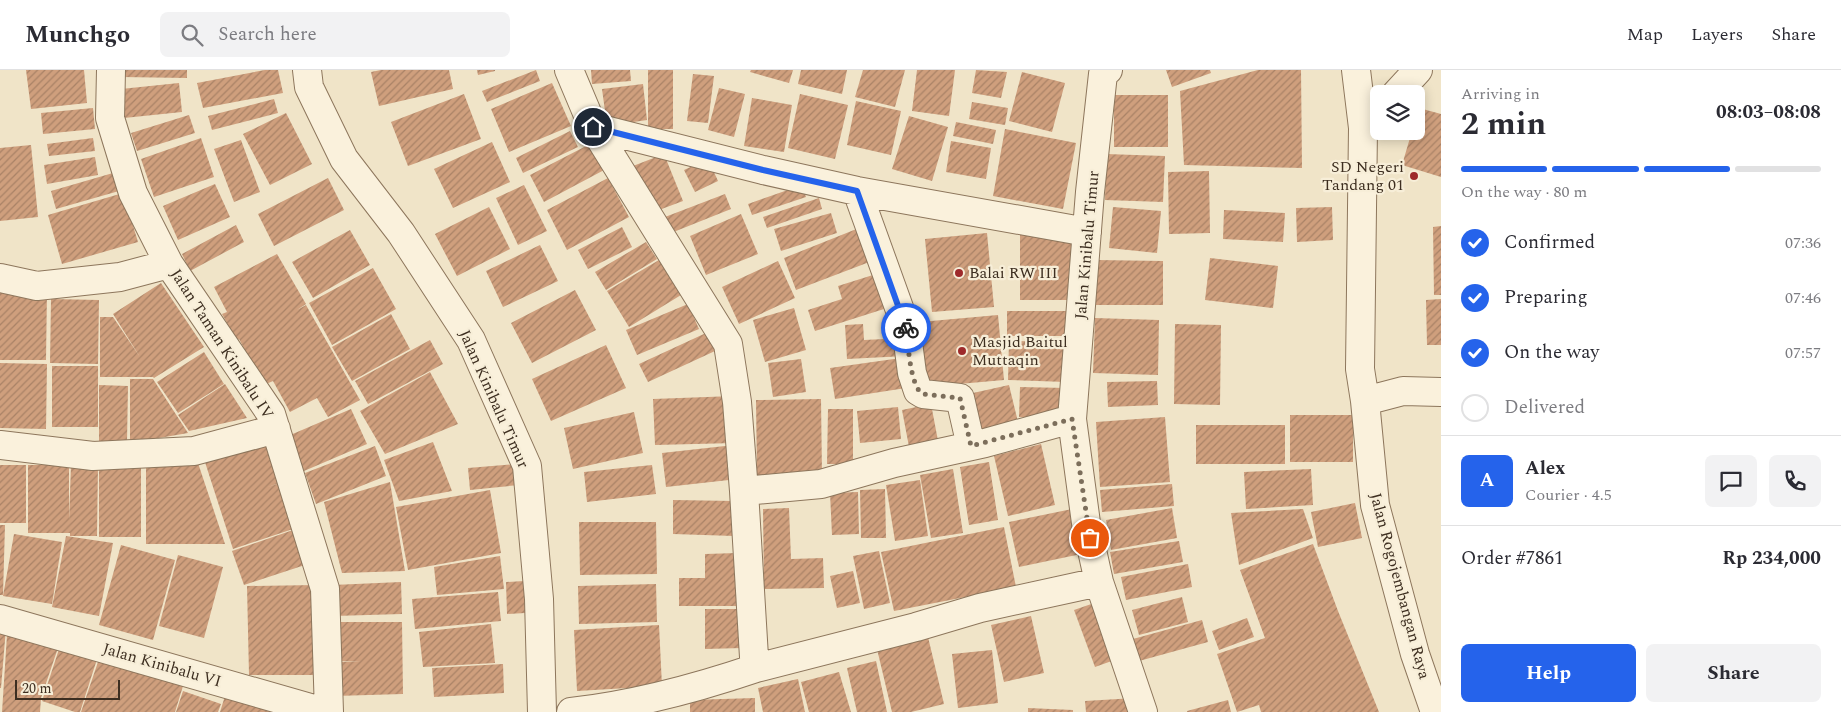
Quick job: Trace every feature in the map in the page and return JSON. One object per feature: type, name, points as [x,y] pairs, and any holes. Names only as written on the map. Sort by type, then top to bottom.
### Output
[{"type":"street","name":"Jalan Taman Kinibalu IV","points":[[110,70],[110,118],[133,193],[169,264],[272,414],[325,589],[329,712]]},
{"type":"street","name":"Jalan Kinibalu Timur","points":[[307,70],[309,87],[344,159],[401,234],[471,340],[527,466],[538,599],[542,712]]},
{"type":"street","points":[[569,70],[593,127],[728,344],[737,402],[756,668]]},
{"type":"street","name":"Jalan Rogojembangan Raya","points":[[1356,70],[1370,117]]},
{"type":"street","points":[[1404,85],[1418,70]]},
{"type":"street","name":"Jalan Kinibalu Timur","points":[[1098,71],[1072,419],[1086,523],[1099,582],[1143,712]]},
{"type":"street","points":[[593,127],[763,170],[857,191],[1087,232]]},
{"type":"street","name":"Jalan Rogojembangan Raya","points":[[1370,140],[1360,368],[1376,505],[1415,654],[1435,712]]},
{"type":"street","points":[[857,191],[906,327],[912,373],[918,391],[923,394],[960,398],[971,446]]},
{"type":"street","points":[[0,278],[37,286],[120,277],[169,264]]},
{"type":"street","points":[[1365,401],[1403,391],[1441,392]]},
{"type":"street","points":[[744,491],[821,484],[894,463],[971,446],[1072,419]]},
{"type":"street","points":[[0,444],[93,456],[194,451],[276,429]]},
{"type":"street","points":[[571,712],[610,708],[916,627],[980,608],[1099,582]]},
{"type":"street","name":"Jalan Kinibalu VI","points":[[0,619],[324,712]]},
{"type":"building","points":[[26,70],[84,70],[87,103],[31,109]]},
{"type":"building","points":[[121,70],[187,70],[187,78],[121,77]]},
{"type":"building","points":[[265,70],[278,70],[283,93],[203,108],[197,83]]},
{"type":"building","points":[[381,70],[449,70],[453,89],[379,106],[371,72]]},
{"type":"building","points":[[477,70],[495,70],[495,71],[478,75]]},
{"type":"building","points":[[536,70],[540,81],[487,102],[482,91]]},
{"type":"building","points":[[591,70],[630,70],[631,81],[592,84]]},
{"type":"building","points":[[648,70],[673,70],[673,129],[648,129]]},
{"type":"building","points":[[751,70],[793,70],[789,83],[750,72]]},
{"type":"building","points":[[801,70],[847,70],[842,94],[798,84]]},
{"type":"building","points":[[863,70],[905,70],[895,107],[855,97]]},
{"type":"building","points":[[917,70],[955,70],[949,116],[912,111]]},
{"type":"building","points":[[976,70],[1007,72],[1001,98],[972,93]]},
{"type":"building","points":[[1166,70],[1210,70],[1211,73],[1172,87]]},
{"type":"building","points":[[1258,70],[1301,70],[1302,168],[1184,165],[1180,91]]},
{"type":"building","points":[[1022,72],[1065,83],[1052,132],[1009,121]]},
{"type":"building","points":[[693,74],[714,76],[708,123],[687,121]]},
{"type":"building","points":[[179,83],[182,112],[124,118],[121,89]]},
{"type":"building","points":[[552,83],[571,126],[509,152],[491,109]]},
{"type":"building","points":[[643,84],[647,120],[607,126],[602,89]]},
{"type":"building","points":[[719,88],[745,94],[734,137],[708,130]]},
{"type":"building","points":[[464,94],[481,139],[408,166],[391,122]]},
{"type":"building","points":[[800,94],[848,105],[835,159],[788,148]]},
{"type":"building","points":[[1114,95],[1168,95],[1168,147],[1114,147]]},
{"type":"building","points":[[752,98],[792,105],[784,152],[744,146]]},
{"type":"building","points":[[274,99],[278,113],[212,130],[208,116]]},
{"type":"building","points":[[856,101],[901,111],[891,155],[847,145]]},
{"type":"building","points":[[972,102],[1008,108],[1005,125],[969,119]]},
{"type":"building","points":[[93,108],[95,129],[43,134],[41,113]]},
{"type":"building","points":[[1425,110],[1441,114],[1441,177],[1402,165],[1409,140],[1425,140]]},
{"type":"building","points":[[286,113],[312,164],[270,185],[243,134]]},
{"type":"building","points":[[189,115],[195,133],[137,151],[131,133]]},
{"type":"building","points":[[909,116],[948,127],[932,181],[892,169]]},
{"type":"building","points":[[956,122],[996,130],[993,144],[953,136]]},
{"type":"building","points":[[1005,129],[1076,143],[1063,209],[993,196]]},
{"type":"building","points":[[570,131],[578,147],[523,173],[516,158]]},
{"type":"building","points":[[93,138],[95,151],[49,156],[47,144]]},
{"type":"building","points":[[201,138],[214,177],[154,197],[141,159]]},
{"type":"building","points":[[241,140],[260,192],[234,202],[214,149]]},
{"type":"building","points":[[951,141],[991,148],[986,179],[946,172]]},
{"type":"building","points":[[492,142],[510,182],[453,208],[434,169]]},
{"type":"building","points":[[592,143],[606,169],[544,202],[530,175]]},
{"type":"building","points":[[31,145],[38,217],[0,221],[0,148]]},
{"type":"building","points":[[664,154],[683,201],[651,213],[633,166]]},
{"type":"building","points":[[1106,154],[1165,156],[1163,202],[1105,200]]},
{"type":"building","points":[[95,157],[98,175],[47,184],[44,165]]},
{"type":"building","points":[[708,159],[718,181],[695,192],[684,170]]},
{"type":"building","points":[[1209,171],[1210,233],[1169,234],[1168,172]]},
{"type":"building","points":[[113,173],[119,191],[56,209],[51,191]]},
{"type":"building","points":[[328,178],[344,210],[274,246],[258,214]]},
{"type":"building","points":[[608,178],[629,217],[567,250],[547,210]]},
{"type":"building","points":[[215,184],[230,217],[178,240],[163,206]]},
{"type":"building","points":[[524,185],[547,231],[518,245],[496,198]]},
{"type":"building","points":[[802,185],[806,197],[752,215],[748,204]]},
{"type":"building","points":[[123,193],[138,242],[62,264],[48,215]]},
{"type":"building","points":[[725,194],[731,209],[671,233],[665,217]]},
{"type":"building","points":[[819,198],[822,209],[767,228],[763,217]]},
{"type":"building","points":[[489,207],[510,249],[457,276],[435,234]]},
{"type":"building","points":[[1113,207],[1161,211],[1157,253],[1109,248]]},
{"type":"building","points":[[1332,207],[1333,240],[1297,242],[1296,208]]},
{"type":"building","points":[[1224,210],[1285,213],[1283,242],[1223,239]]},
{"type":"building","points":[[831,213],[837,233],[781,251],[774,229]]},
{"type":"building","points":[[741,214],[758,254],[706,275],[690,236]]},
{"type":"building","points":[[236,225],[244,242],[190,271],[182,254]]},
{"type":"building","points":[[1441,226],[1441,295],[1434,295],[1433,227]]},
{"type":"building","points":[[622,227],[632,247],[588,269],[578,250]]},
{"type":"building","points":[[859,228],[872,261],[796,290],[784,258]]},
{"type":"building","points":[[350,230],[370,265],[313,298],[292,262]]},
{"type":"building","name":"Balai RW III","points":[[987,233],[994,307],[932,312],[925,239]]},
{"type":"building","points":[[1020,235],[1071,235],[1071,300],[1020,300]]},
{"type":"building","points":[[646,242],[657,259],[606,290],[595,272]]},
{"type":"building","points":[[540,245],[558,281],[503,307],[486,271]]},
{"type":"building","points":[[277,254],[306,304],[297,310],[306,305],[360,400],[328,417],[317,398],[290,412],[273,381],[264,385],[239,339],[237,341],[222,314],[227,312],[214,287]]},
{"type":"building","points":[[1210,258],[1278,266],[1273,308],[1205,300]]},
{"type":"building","points":[[659,260],[681,295],[629,327],[607,291]]},
{"type":"building","points":[[1096,260],[1163,261],[1163,305],[1096,305]]},
{"type":"building","points":[[778,261],[795,298],[739,324],[722,287]]},
{"type":"building","points":[[373,268],[396,309],[332,345],[309,303]]},
{"type":"building","points":[[873,275],[884,309],[815,331],[808,310],[842,299],[838,286]]},
{"type":"building","points":[[161,283],[204,347],[154,378],[100,377],[100,317],[113,317],[140,357],[113,314]]},
{"type":"building","points":[[0,290],[47,291],[46,360],[0,360]]},
{"type":"building","points":[[575,290],[596,330],[532,363],[511,323]]},
{"type":"building","points":[[51,299],[99,300],[98,364],[50,363]]},
{"type":"building","points":[[1441,299],[1441,345],[1427,345],[1426,300]]},
{"type":"building","points":[[688,304],[699,329],[637,355],[626,330]]},
{"type":"building","points":[[794,308],[806,350],[765,362],[753,320]]},
{"type":"building","points":[[1007,311],[1067,311],[1067,336],[1007,336]]},
{"type":"building","points":[[391,314],[410,349],[352,381],[332,347]]},
{"type":"building","name":"Masjid Baitul Muttaqin","points":[[998,315],[1004,380],[925,387],[920,322]]},
{"type":"building","points":[[1095,318],[1159,320],[1158,375],[1093,373]]},
{"type":"building","points":[[863,324],[864,340],[905,338],[906,356],[847,359],[845,325]]},
{"type":"building","points":[[1175,324],[1221,325],[1220,405],[1174,404]]},
{"type":"building","points":[[706,333],[715,351],[648,382],[639,364]]},
{"type":"building","points":[[430,340],[443,364],[368,404],[355,381]]},
{"type":"building","points":[[1009,341],[1067,342],[1066,382],[1008,380]]},
{"type":"building","points":[[606,345],[626,388],[551,421],[532,379]]},
{"type":"building","points":[[204,352],[224,384],[178,413],[157,382]]},
{"type":"building","points":[[901,358],[906,388],[835,399],[830,368]]},
{"type":"building","points":[[801,359],[806,392],[773,397],[768,363]]},
{"type":"building","points":[[0,363],[47,364],[46,429],[0,428]]},
{"type":"building","points":[[52,366],[98,366],[98,427],[52,427]]},
{"type":"building","points":[[430,372],[458,424],[385,454],[360,411]]},
{"type":"building","points":[[130,379],[153,379],[188,433],[130,443]]},
{"type":"building","points":[[1157,381],[1158,405],[1108,407],[1107,382]]},
{"type":"building","points":[[225,384],[247,418],[189,431],[178,415]]},
{"type":"building","points":[[99,385],[128,386],[127,442],[99,441]]},
{"type":"building","points":[[1009,385],[1018,422],[973,433],[964,395]]},
{"type":"building","points":[[1020,387],[1066,388],[1064,418],[1019,417]]},
{"type":"building","points":[[734,396],[735,443],[655,445],[653,399]]},
{"type":"building","points":[[821,399],[822,475],[757,475],[756,400]]},
{"type":"building","points":[[931,404],[939,446],[910,452],[902,410]]},
{"type":"building","points":[[898,407],[901,439],[860,443],[857,411]]},
{"type":"building","points":[[351,409],[367,444],[304,471],[288,436]]},
{"type":"building","points":[[828,409],[853,409],[853,464],[827,464]]},
{"type":"building","points":[[634,412],[643,453],[573,469],[564,428]]},
{"type":"building","points":[[1290,415],[1353,415],[1353,462],[1290,462]]},
{"type":"building","points":[[1165,417],[1170,482],[1100,487],[1096,422]]},
{"type":"building","points":[[1196,425],[1285,425],[1285,464],[1196,464]]},
{"type":"building","points":[[264,439],[279,483],[268,487],[283,482],[299,527],[233,549],[204,459]]},
{"type":"building","points":[[433,442],[452,491],[399,501],[384,460]]},
{"type":"building","points":[[1041,444],[1055,505],[1008,516],[994,456]]},
{"type":"building","points":[[734,445],[738,479],[666,487],[662,453]]},
{"type":"building","points":[[375,446],[386,476],[316,504],[305,473]]},
{"type":"building","points":[[146,460],[197,460],[225,544],[146,544]]},
{"type":"building","points":[[989,462],[998,520],[969,525],[960,467]]},
{"type":"building","points":[[517,464],[519,485],[470,490],[468,468]]},
{"type":"building","points":[[0,465],[26,465],[26,523],[0,523]]},
{"type":"building","points":[[28,465],[69,465],[69,520],[71,465],[98,466],[97,536],[70,536],[70,533],[28,533]]},
{"type":"building","points":[[652,465],[656,494],[587,502],[584,472]]},
{"type":"building","points":[[99,467],[141,467],[141,537],[99,537]]},
{"type":"building","points":[[953,469],[963,533],[931,538],[920,475]]},
{"type":"building","points":[[1311,469],[1313,505],[1246,509],[1244,472]]},
{"type":"building","points":[[920,480],[928,536],[895,541],[886,485]]},
{"type":"building","points":[[390,482],[405,571],[342,573],[324,502]]},
{"type":"building","points":[[1172,484],[1174,506],[1102,512],[1100,490]]},
{"type":"building","points":[[885,489],[886,538],[861,538],[860,490]]},
{"type":"building","points":[[490,490],[501,553],[408,570],[396,507]]},
{"type":"building","points":[[858,492],[859,534],[832,535],[830,493]]},
{"type":"building","points":[[673,500],[734,501],[734,536],[673,534]]},
{"type":"building","points":[[1355,503],[1362,538],[1318,547],[1311,512]]},
{"type":"building","points":[[789,508],[791,559],[823,558],[824,588],[764,589],[763,509]]},
{"type":"building","points":[[1077,508],[1086,553],[1019,567],[1009,522]]},
{"type":"building","points":[[1172,508],[1177,538],[1111,550],[1106,520]]},
{"type":"building","points":[[1303,509],[1313,538],[1239,565],[1231,513]]},
{"type":"building","points":[[579,522],[656,522],[657,574],[580,575]]},
{"type":"building","points":[[0,525],[5,525],[3,595],[0,595]]},
{"type":"building","points":[[1004,527],[1016,587],[894,611],[881,552]]},
{"type":"building","points":[[296,529],[308,564],[244,585],[232,551]]},
{"type":"building","points":[[14,534],[62,542],[52,604],[3,596]]},
{"type":"building","points":[[66,536],[113,543],[99,616],[52,607]]},
{"type":"building","points":[[1179,541],[1183,562],[1114,574],[1110,552]]},
{"type":"building","points":[[1313,544],[1379,712],[1261,712],[1259,705],[1237,712],[1217,654],[1265,638],[1240,570]]},
{"type":"building","points":[[121,545],[175,560],[153,640],[99,625]]},
{"type":"building","points":[[879,551],[890,603],[864,609],[853,556]]},
{"type":"building","points":[[737,553],[738,606],[679,606],[679,578],[705,578],[705,554]]},
{"type":"building","points":[[178,555],[223,567],[204,638],[159,626]]},
{"type":"building","points":[[500,556],[504,589],[437,595],[434,567]]},
{"type":"building","points":[[1188,564],[1192,587],[1126,600],[1121,577]]},
{"type":"building","points":[[853,571],[860,603],[837,608],[830,576]]},
{"type":"building","points":[[524,581],[525,613],[507,614],[506,582]]},
{"type":"building","points":[[401,582],[402,614],[334,616],[333,585]]},
{"type":"building","points":[[656,584],[657,622],[579,624],[578,586]]},
{"type":"building","points":[[316,585],[315,675],[249,675],[247,586]]},
{"type":"building","points":[[498,592],[501,621],[415,629],[412,599]]},
{"type":"building","points":[[1182,597],[1188,622],[1139,635],[1132,610]]},
{"type":"building","points":[[1100,601],[1120,658],[1095,667],[1074,610]]},
{"type":"building","points":[[705,609],[742,609],[743,648],[705,649]]},
{"type":"building","points":[[1031,616],[1044,673],[1004,682],[991,625]]},
{"type":"building","points":[[1247,618],[1254,637],[1219,650],[1212,631]]},
{"type":"building","points":[[1202,620],[1208,642],[1139,661],[1133,639]]},
{"type":"building","points":[[336,622],[402,622],[403,694],[335,696],[333,662],[361,662],[336,661]]},
{"type":"building","points":[[491,624],[495,663],[423,667],[419,632]]},
{"type":"building","points":[[659,625],[662,686],[577,691],[574,630]]},
{"type":"building","points":[[0,628],[6,628],[1,688],[0,688]]},
{"type":"building","points":[[7,635],[60,642],[41,698],[40,712],[2,712]]},
{"type":"building","points":[[928,637],[944,704],[911,712],[892,712],[877,649]]},
{"type":"building","points":[[62,640],[99,653],[80,712],[42,701]]},
{"type":"building","points":[[992,650],[998,703],[958,708],[952,654]]},
{"type":"building","points":[[99,659],[183,686],[175,712],[81,712]]},
{"type":"building","points":[[876,661],[887,712],[857,712],[847,668]]},
{"type":"building","points":[[503,664],[504,693],[434,697],[432,668]]},
{"type":"building","points":[[839,672],[851,712],[809,712],[801,682]]},
{"type":"building","points":[[798,679],[805,712],[763,712],[758,688]]},
{"type":"building","points":[[183,691],[221,704],[218,712],[176,712]]},
{"type":"building","points":[[225,696],[276,712],[220,712]]},
{"type":"building","points":[[755,698],[755,712],[690,712],[690,700]]},
{"type":"building","points":[[1135,698],[1135,712],[1086,712],[1085,701]]},
{"type":"building","points":[[1228,700],[1231,712],[1187,712],[1187,711]]},
{"type":"building","points":[[1028,708],[1073,710],[1073,712],[1028,712]]},
{"type":"way so far","points":[[906,328],[912,373],[918,391],[920,394],[956,396],[960,398],[971,446],[1072,419],[1086,523],[1090,538]]},
{"type":"place","name":"SD Negeri Tandang 01","points":[[1414,176]]},
{"type":"place","name":"Balai RW III","points":[[959,273]]},
{"type":"place","name":"Masjid Baitul Muttaqin","points":[[962,351]]},
{"type":"route","points":[[593,127],[763,170],[857,191],[906,328]]}]
